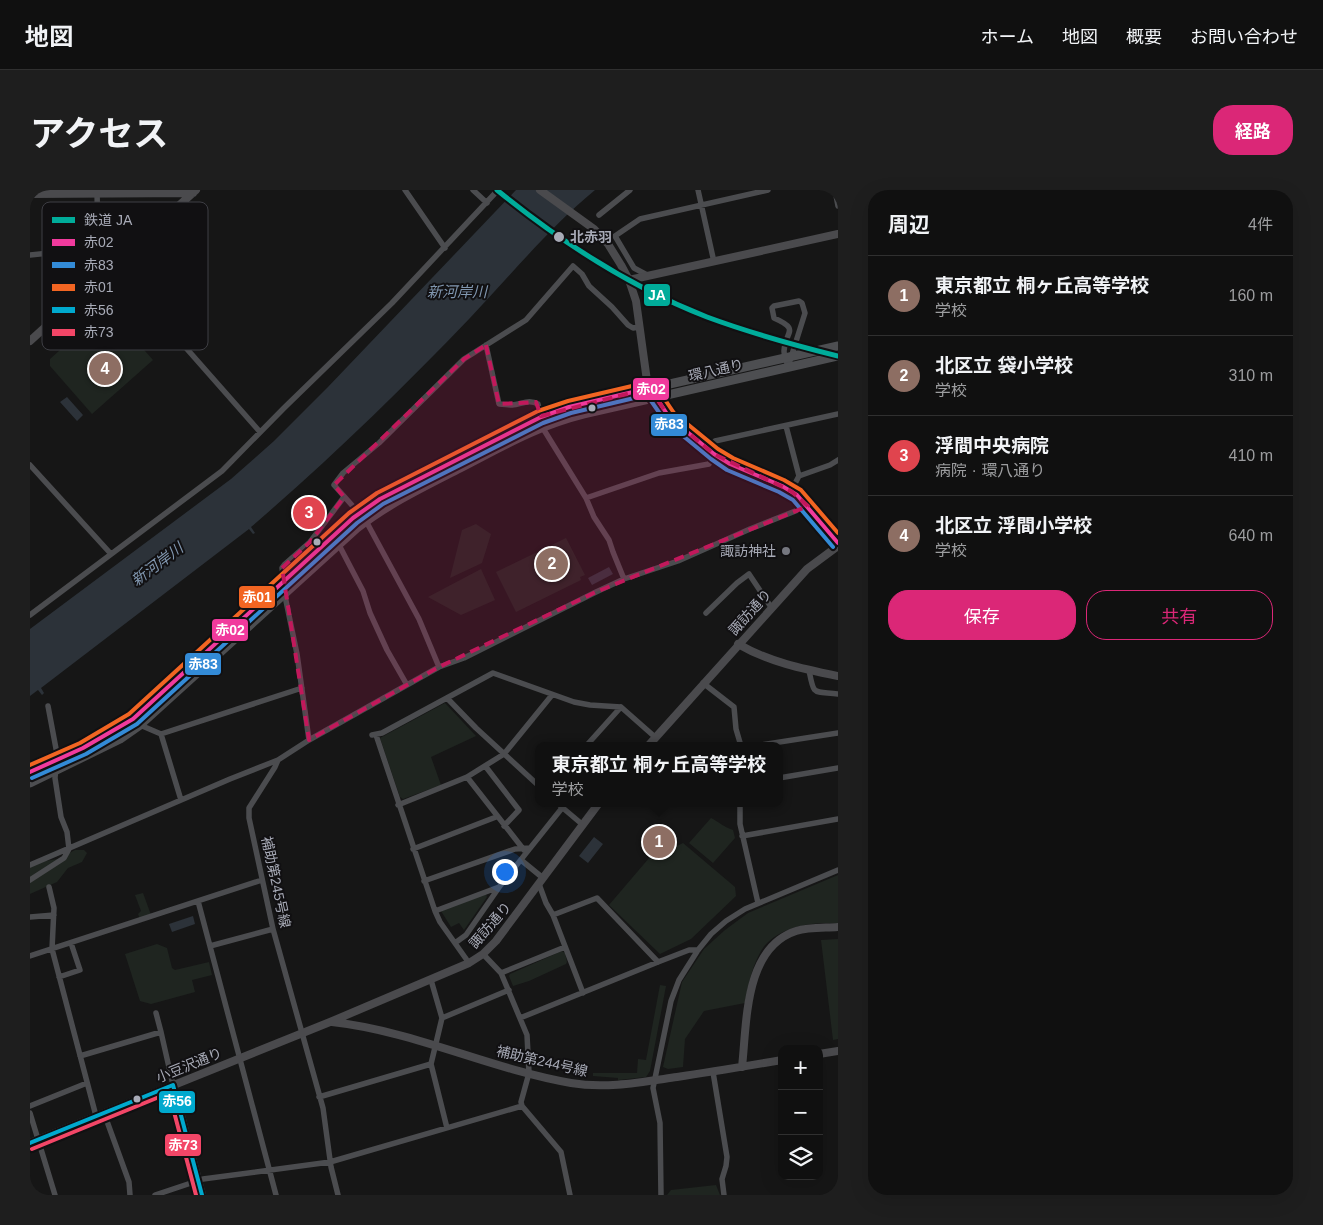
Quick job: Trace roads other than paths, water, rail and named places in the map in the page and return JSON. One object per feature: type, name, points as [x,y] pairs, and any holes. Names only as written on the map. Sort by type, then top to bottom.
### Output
[{"type":"main road","name":"環八通り","points":[[30,783],[56,772],[120,739],[140,725],[366,521],[404,497],[524,434],[542,422],[656,397],[838,346]]},
{"type":"main road","name":"環八通り","points":[[30,772],[113,733],[133,719],[359,513],[380,499],[570,407],[650,388],[788,361],[838,356]]},
{"type":"street","points":[[405,190],[445,248]]},
{"type":"street","points":[[473,190],[487,203]]},
{"type":"street","points":[[30,615],[222,470],[392,303],[498,190]]},
{"type":"street","points":[[540,190],[586,223],[608,244],[629,280],[636,301],[647,381],[669,417],[714,454],[730,464],[791,491],[808,506],[838,545]]},
{"type":"street","points":[[599,215],[630,190]]},
{"type":"street","points":[[698,190],[714,262]]},
{"type":"street","points":[[649,276],[634,268],[615,236],[640,219],[768,190]]},
{"type":"street","points":[[835,190],[838,206]]},
{"type":"street","points":[[30,194],[195,192]]},
{"type":"street","points":[[184,202],[195,192]]},
{"type":"street","points":[[629,280],[838,234]]},
{"type":"street","points":[[439,667],[419,619],[366,521],[334,485],[343,474],[379,443],[464,359],[526,320],[573,266],[582,274],[589,286],[628,325],[633,328],[640,327]]},
{"type":"street","points":[[801,301],[805,313],[788,361],[784,351],[789,334],[788,326],[785,322],[774,318],[773,307],[801,301]]},
{"type":"street","points":[[788,326],[796,325],[803,319]]},
{"type":"street","points":[[30,341],[42,330]]},
{"type":"street","points":[[486,345],[499,404],[514,405],[524,401],[536,402],[538,404],[542,422],[586,498],[594,517],[609,540],[612,552],[624,579]]},
{"type":"street","points":[[188,350],[260,432]]},
{"type":"street","points":[[707,448],[715,441],[838,414]]},
{"type":"street","points":[[786,426],[799,476]]},
{"type":"street","points":[[586,498],[659,473],[709,464],[714,454]]},
{"type":"street","points":[[791,491],[799,476],[830,465],[838,460]]},
{"type":"street","points":[[30,465],[111,554]]},
{"type":"street","points":[[311,741],[285,593],[283,566],[310,542],[344,497]]},
{"type":"street","name":"補助第245号線","points":[[338,1195],[330,1162],[323,1108],[273,930],[251,826],[249,808],[278,760],[439,667],[464,658],[624,579],[678,561],[808,506]]},
{"type":"street","points":[[339,545],[363,591],[370,613],[387,650],[407,685]]},
{"type":"street","name":"諏訪通り","points":[[651,742],[807,569],[838,545]]},
{"type":"street","points":[[706,613],[749,574],[772,606]]},
{"type":"street","points":[[738,644],[763,657],[838,676]]},
{"type":"street","points":[[809,670],[811,688],[814,691],[838,694]]},
{"type":"street","points":[[469,963],[440,922],[435,911],[374,735],[398,725],[492,673],[552,695],[590,705],[621,707],[655,737]]},
{"type":"street","points":[[703,683],[734,707],[736,729],[740,742]]},
{"type":"street","points":[[140,725],[161,734],[302,688]]},
{"type":"street","points":[[398,805],[467,777],[486,767],[504,754],[552,695]]},
{"type":"street","points":[[448,698],[476,728],[535,782]]},
{"type":"street","points":[[30,880],[64,858],[69,849],[61,817],[56,772],[57,760],[48,706]]},
{"type":"street","points":[[590,742],[621,707]]},
{"type":"street","points":[[780,742],[838,733]]},
{"type":"street","points":[[161,734],[181,800]]},
{"type":"street","points":[[30,866],[278,760]]},
{"type":"street","points":[[486,767],[519,810],[504,826]]},
{"type":"street","points":[[783,777],[838,768]]},
{"type":"street","points":[[467,777],[496,817],[526,850]]},
{"type":"street","points":[[455,943],[466,935],[472,924],[559,807]]},
{"type":"street","points":[[561,807],[583,825]]},
{"type":"street","name":"諏訪通り","points":[[302,1033],[431,980],[469,963],[482,954],[499,937],[597,807]]},
{"type":"street","points":[[740,807],[742,836],[758,903]]},
{"type":"street","points":[[413,848],[496,817]]},
{"type":"street","points":[[742,836],[838,819]]},
{"type":"street","points":[[424,881],[515,849],[526,850]]},
{"type":"street","points":[[521,860],[541,881],[546,902],[554,915],[583,993]]},
{"type":"street","points":[[661,1195],[660,1123],[653,1088],[671,1001],[679,980],[698,950],[711,934],[726,921],[758,903],[838,870]]},
{"type":"street","points":[[30,956],[262,880]]},
{"type":"street","points":[[435,911],[500,886]]},
{"type":"street","points":[[49,887],[54,908],[52,949],[59,977],[87,1083],[129,1182],[130,1195]]},
{"type":"street","points":[[554,915],[597,898],[658,962]]},
{"type":"street","points":[[198,901],[276,1195]]},
{"type":"street","points":[[30,917],[54,915]]},
{"type":"street","points":[[742,1067],[752,984],[758,964],[777,941],[795,931],[811,928],[838,927]]},
{"type":"street","points":[[210,946],[273,930]]},
{"type":"street","points":[[59,977],[80,970],[71,943]]},
{"type":"street","points":[[501,973],[565,947]]},
{"type":"street","points":[[520,1018],[688,950],[698,950]]},
{"type":"street","points":[[482,954],[501,973],[527,1035],[530,1073],[521,1102],[522,1106],[560,1152],[570,1195]]},
{"type":"street","points":[[431,980],[442,1018],[431,1064],[447,1128]]},
{"type":"street","points":[[442,1018],[508,990]]},
{"type":"street","points":[[156,1013],[202,1195]]},
{"type":"street","name":"補助第244号線","points":[[330,1022],[368,1027],[530,1073],[572,1083],[591,1085],[639,1083],[778,1061]]},
{"type":"street","points":[[80,1056],[161,1032]]},
{"type":"street","name":"小豆沢通り","points":[[30,1143],[302,1033]]},
{"type":"street","points":[[823,1054],[838,1053]]},
{"type":"street","points":[[319,1097],[431,1064]]},
{"type":"street","points":[[713,1072],[727,1156],[722,1179],[724,1195]]},
{"type":"street","points":[[30,1106],[87,1083]]},
{"type":"street","points":[[155,1195],[198,1180],[330,1162],[522,1106]]},
{"type":"street","points":[[30,1113],[55,1195]]},
{"type":"water","name":"新河岸川","points":[[516,190],[595,190],[546,236],[470,318],[390,399],[308,477],[251,527],[255,533],[253,534],[249,529],[41,688],[44,693],[42,695],[38,690],[30,696],[30,629],[231,479],[274,441]]},
{"type":"water","points":[[67,397],[83,415],[77,421],[60,402]]},
{"type":"water","points":[[609,567],[613,574],[592,585],[588,578]]},
{"type":"water","points":[[594,837],[603,844],[588,863],[579,856]]},
{"type":"water","points":[[193,916],[195,924],[172,932],[169,924]]},
{"type":"rail line","name":"JA","points":[[497,190],[571,245],[651,292],[723,323],[838,356]]},
{"type":"place","name":"北赤羽","points":[[559,237]]},
{"type":"place","name":"北区立 浮間小学校","points":[[105,369]]},
{"type":"place","name":"浮間中央病院","points":[[309,513]]},
{"type":"place","name":"諏訪神社","points":[[786,551]]},
{"type":"place","name":"北区立 袋小学校","points":[[552,564]]},
{"type":"place","name":"東京都立 桐ヶ丘高等学校","points":[[659,842]]}]
